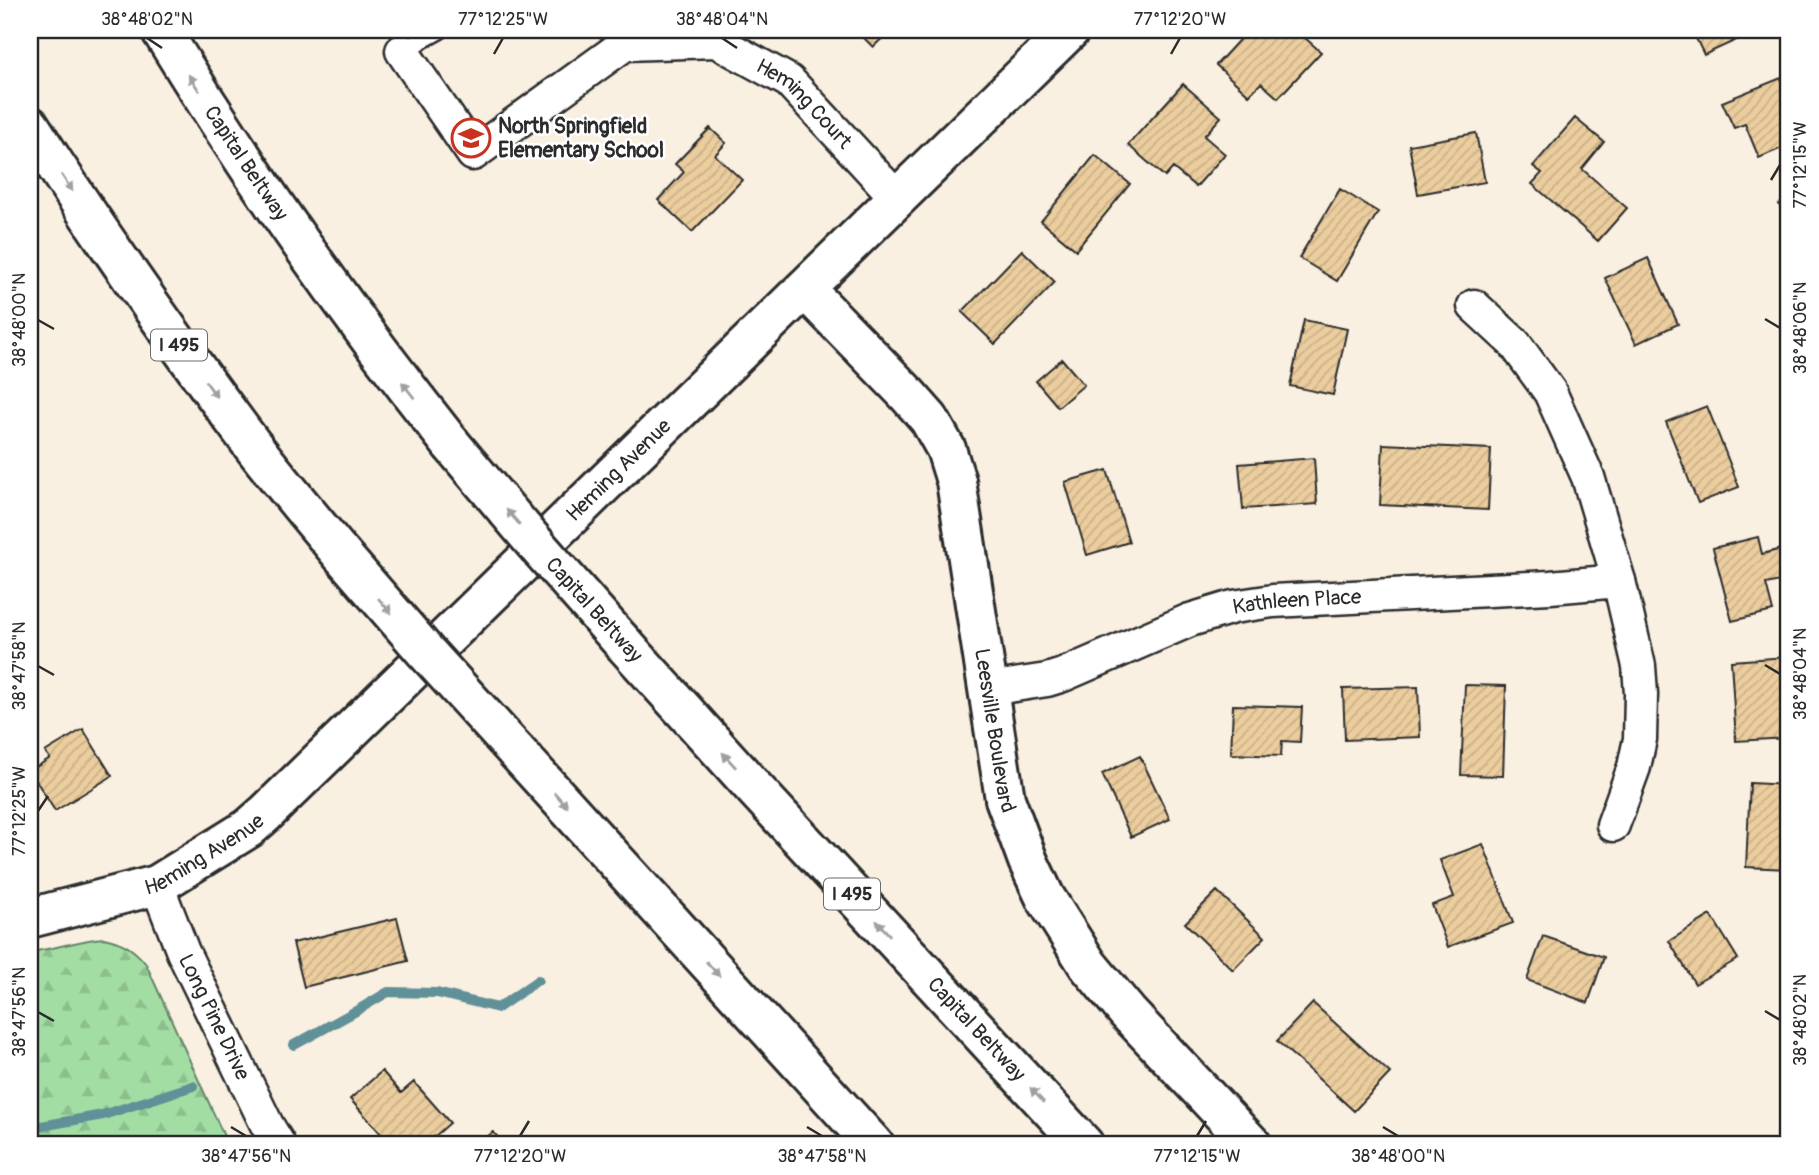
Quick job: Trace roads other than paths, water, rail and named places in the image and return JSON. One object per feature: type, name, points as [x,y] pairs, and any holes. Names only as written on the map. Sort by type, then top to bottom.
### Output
[{"type":"main road","name":"Capital Beltway","points":[[160,30],[272,202],[361,328],[451,444],[622,642],[1084,1145]]},
{"type":"main road","name":"Heming Avenue","points":[[30,918],[157,885],[249,828],[1070,30]]},
{"type":"main road","name":"I 495","points":[[30,126],[155,312],[251,444],[341,554],[874,1145]]},
{"type":"main road","name":"Leesville Boulevard","points":[[804,289],[906,393],[929,419],[946,449],[956,481],[1006,799],[1028,861],[1045,897],[1088,965],[1128,1013],[1252,1145]]},
{"type":"street","name":"Heming Court","points":[[402,51],[473,153],[625,44],[716,41],[789,81],[897,198]]},
{"type":"street","points":[[1474,306],[1515,344],[1550,392],[1588,477],[1619,581],[1639,666],[1640,738],[1634,766],[1613,825]]},
{"type":"street","name":"Kathleen Place","points":[[988,689],[1063,675],[1190,620],[1233,607],[1272,601],[1619,581]]},
{"type":"street","name":"Long Pine Drive","points":[[157,885],[183,952],[279,1145]]},
{"type":"lane","points":[[402,51],[440,30]]},
{"type":"waterway","points":[[294,1045],[388,992],[437,993],[498,1008],[538,980]]},
{"type":"waterway","points":[[30,1128],[103,1115],[193,1086]]},
{"type":"place","name":"North Springfield Elementary School","points":[[471,138]]}]
